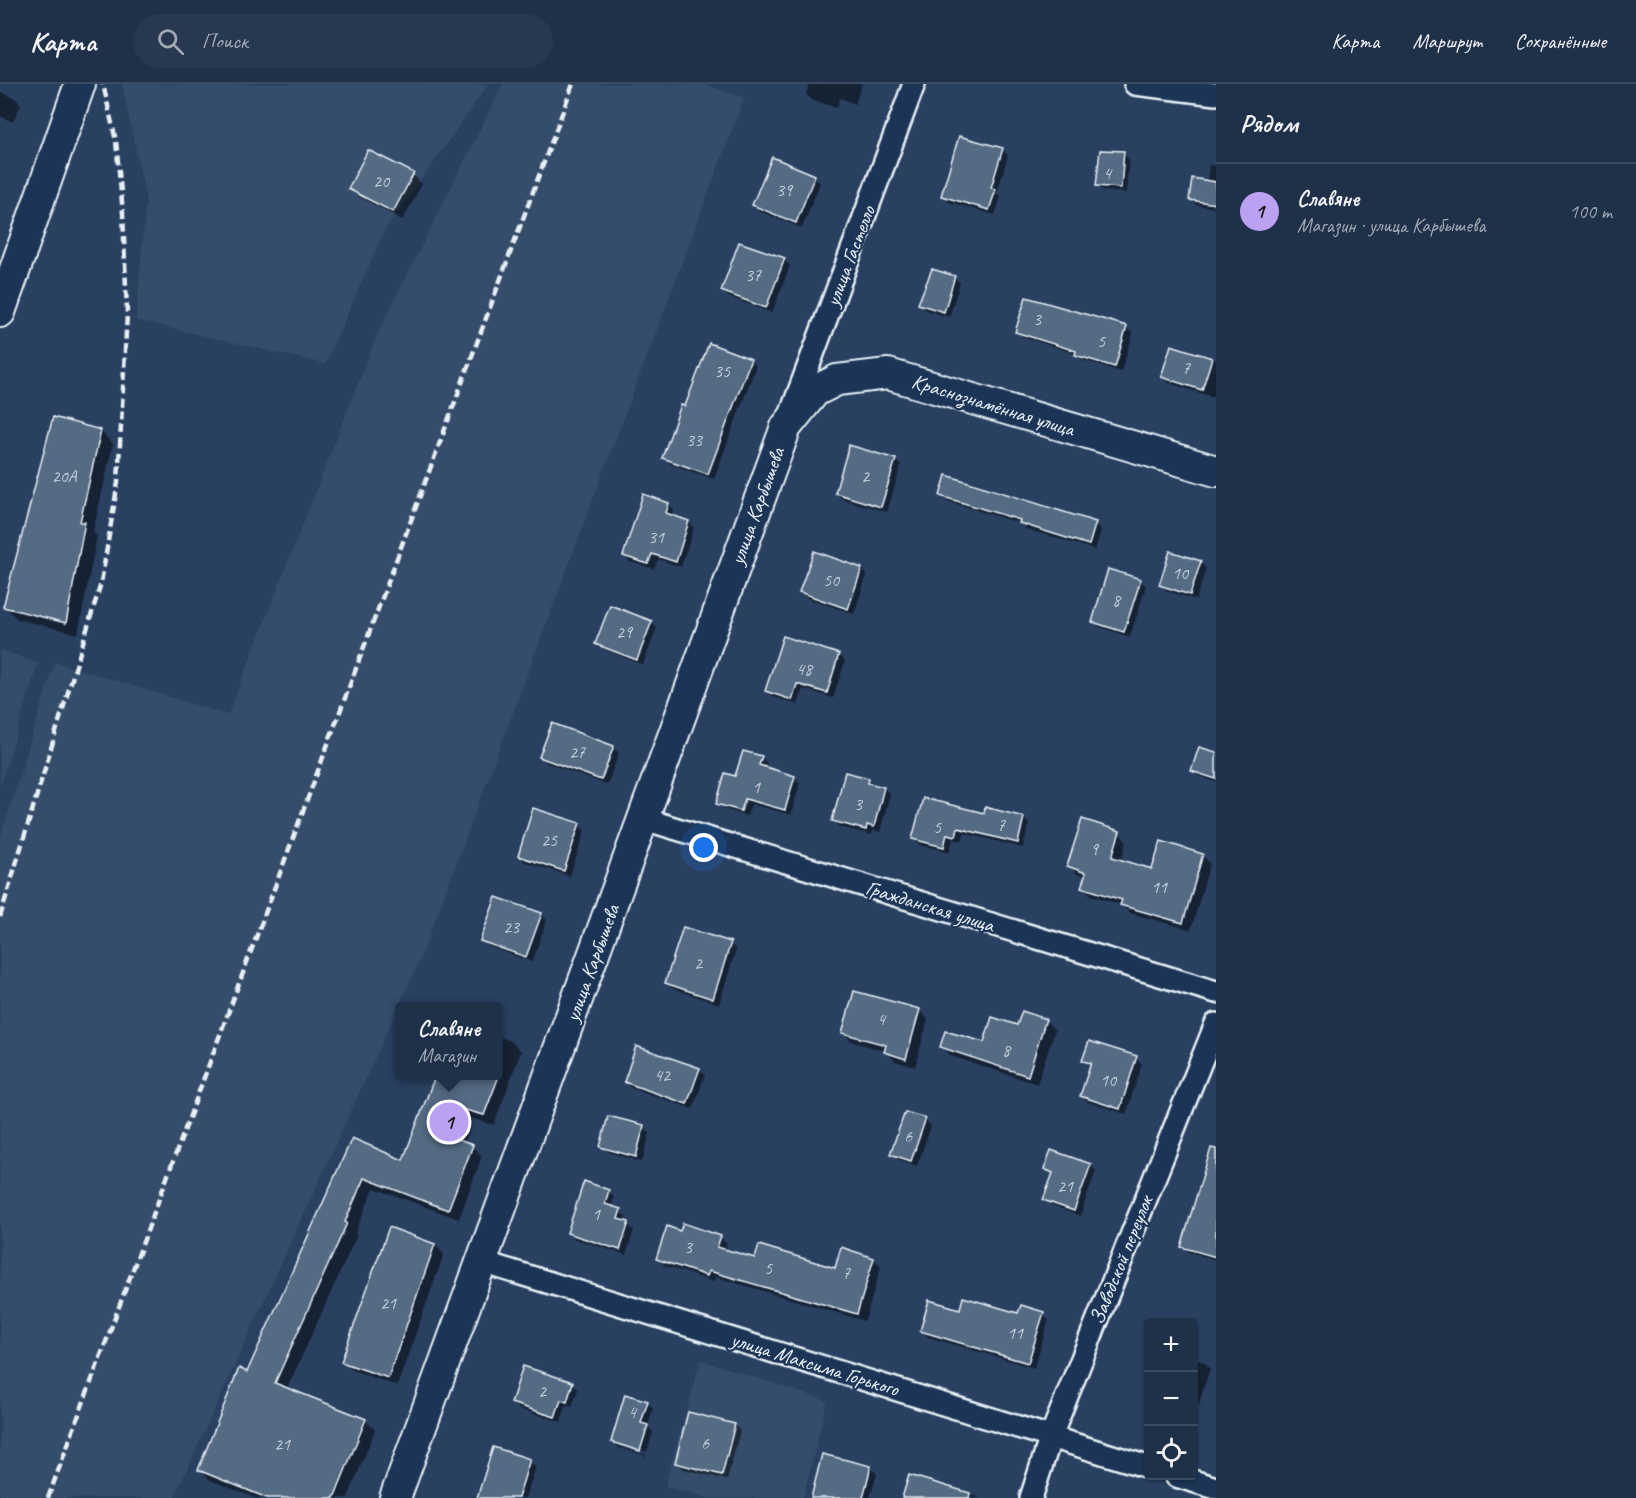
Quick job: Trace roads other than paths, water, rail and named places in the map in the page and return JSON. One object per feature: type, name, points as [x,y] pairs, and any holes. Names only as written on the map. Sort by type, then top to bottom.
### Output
[{"type":"main road","points":[[0,312],[80,84]]},
{"type":"main road","name":"Краснознамённая улица","points":[[786,428],[815,391],[837,380],[888,374],[1216,471]]},
{"type":"main road","name":"улица Карбышева","points":[[395,1498],[786,428]]},
{"type":"street","name":"улица Гастелло","points":[[786,428],[914,84]]},
{"type":"street","points":[[1135,84],[1216,94]]},
{"type":"street","name":"Гражданская улица","points":[[644,819],[1216,992]]},
{"type":"street","name":"Заводской переулок","points":[[1031,1498],[1051,1436],[1216,1024]]},
{"type":"street","name":"улица Максима Горького","points":[[482,1262],[1144,1465]]},
{"type":"street","points":[[1189,1480],[1216,1488]]},
{"type":"railway","points":[[0,917],[101,583],[118,482],[127,313],[123,213],[116,141],[103,84]]},
{"type":"railway","points":[[48,1498],[573,84]]},
{"type":"place","name":"Славяне","points":[[449,1122]]}]
